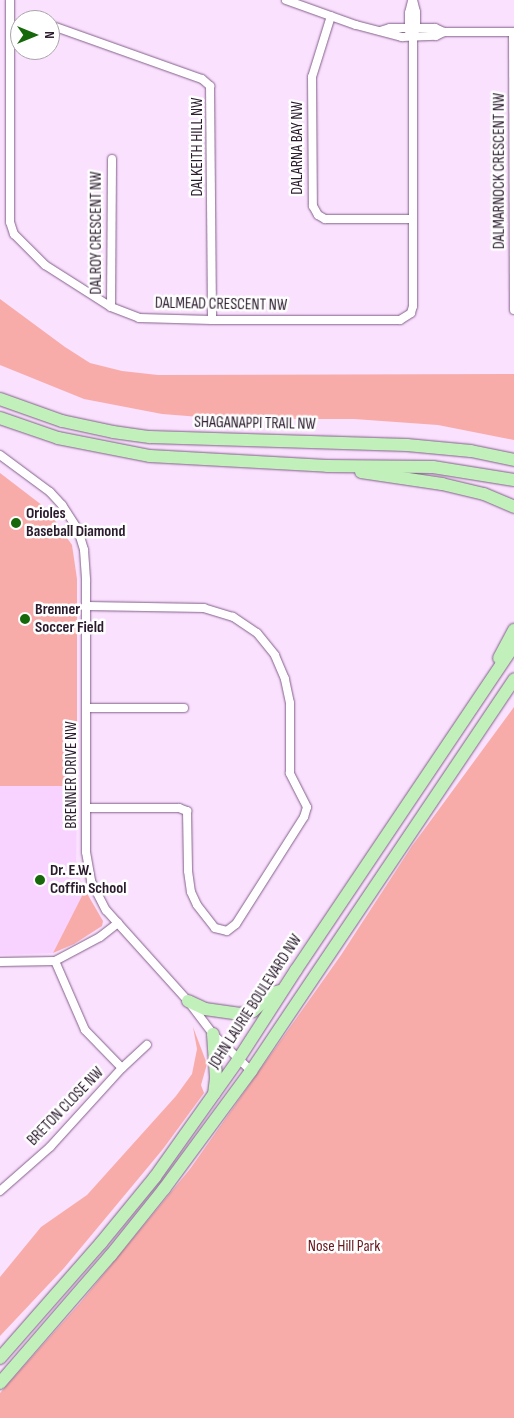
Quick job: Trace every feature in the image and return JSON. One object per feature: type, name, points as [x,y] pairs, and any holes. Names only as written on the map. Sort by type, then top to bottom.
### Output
[{"type":"main road","name":"SHAGANAPPI TRAIL NW","points":[[0,399],[62,421],[113,432],[150,437],[397,444],[500,456],[514,460]]},
{"type":"main road","points":[[0,418],[58,438],[150,456],[326,466],[433,467],[514,480]]},
{"type":"main road","points":[[500,456],[514,454]]},
{"type":"main road","points":[[326,466],[442,484],[484,494],[514,507]]},
{"type":"main road","points":[[485,689],[505,644],[514,630]]},
{"type":"main road","name":"JOHN LAURIE BOULEVARD NW","points":[[0,1358],[101,1243],[154,1177],[214,1094],[514,646]]},
{"type":"main road","name":"JOHN LAURIE BOULEVARD NW","points":[[0,1383],[123,1241],[251,1071],[514,679]]},
{"type":"main road","points":[[475,739],[514,691]]},
{"type":"main road","points":[[188,1002],[213,1011],[239,1014],[253,1011],[273,994],[284,989]]},
{"type":"main road","points":[[213,1034],[216,1078],[214,1094]]},
{"type":"main road","points":[[0,1354],[15,1341]]},
{"type":"street","name":"DALMEAD CRESCENT NW","points":[[10,0],[14,25],[10,222],[12,230],[46,265],[111,307],[139,318],[400,320],[407,317],[413,306],[412,38]]},
{"type":"street","points":[[286,0],[390,35],[412,38],[436,36],[444,32]]},
{"type":"street","points":[[412,38],[412,28],[416,12],[413,0]]},
{"type":"street","name":"DALARNA BAY NW","points":[[331,16],[312,77],[313,206],[318,215],[326,219],[413,219]]},
{"type":"street","name":"DALKEITH HILL NW","points":[[60,28],[202,78],[210,86],[212,320]]},
{"type":"street","points":[[380,31],[435,28],[444,32],[514,32]]},
{"type":"street","name":"DALMARNOCK CRESCENT NW","points":[[514,32],[514,310]]},
{"type":"street","name":"DALROY CRESCENT NW","points":[[111,307],[112,159]]},
{"type":"street","name":"BRENNER DRIVE NW","points":[[0,455],[50,492],[73,521],[84,550],[86,606],[86,852],[89,875],[97,894],[118,923],[188,1002],[213,1034],[251,1071]]},
{"type":"street","points":[[86,606],[204,608],[224,613],[249,626],[257,633],[275,655],[286,679],[290,703],[290,773],[308,807],[304,817],[236,924],[227,932],[216,928],[197,905],[191,892],[188,871],[188,811],[179,808],[86,808]]},
{"type":"street","points":[[86,708],[184,708]]},
{"type":"street","points":[[0,962],[55,962],[100,937],[118,923]]},
{"type":"street","name":"BRETON CLOSE NW","points":[[0,1190],[50,1147],[122,1068],[85,1030],[55,962]]},
{"type":"street","points":[[122,1068],[147,1045]]},
{"type":"shaded area","name":"Dr. E.W. Coffin School","points":[[0,786],[77,786],[76,870],[85,890],[53,953],[0,955]]},
{"type":"green space","points":[[0,299],[90,363],[122,371],[158,375],[514,374],[514,440],[438,425],[354,419],[226,419],[162,414],[84,399],[0,365]]},
{"type":"green space","points":[[0,473],[47,509],[72,545],[77,579],[77,786],[0,786]]},
{"type":"green space","name":"Nose Hill Park","points":[[514,707],[514,1418],[0,1418],[0,1393],[80,1303],[190,1169],[341,955],[412,846]]},
{"type":"green space","points":[[85,890],[103,921],[102,926],[74,944],[53,953]]},
{"type":"green space","points":[[193,1027],[207,1064],[201,1085],[204,1093],[163,1149],[64,1268],[0,1336],[0,1277],[41,1227],[87,1195],[176,1096],[192,1074],[197,1049]]},
{"type":"place","name":"Orioles Baseball Diamond","points":[[16,523]]},
{"type":"place","name":"Brenner Soccer Field","points":[[25,619]]},
{"type":"place","name":"Dr. E.W. Coffin School","points":[[40,880]]}]
